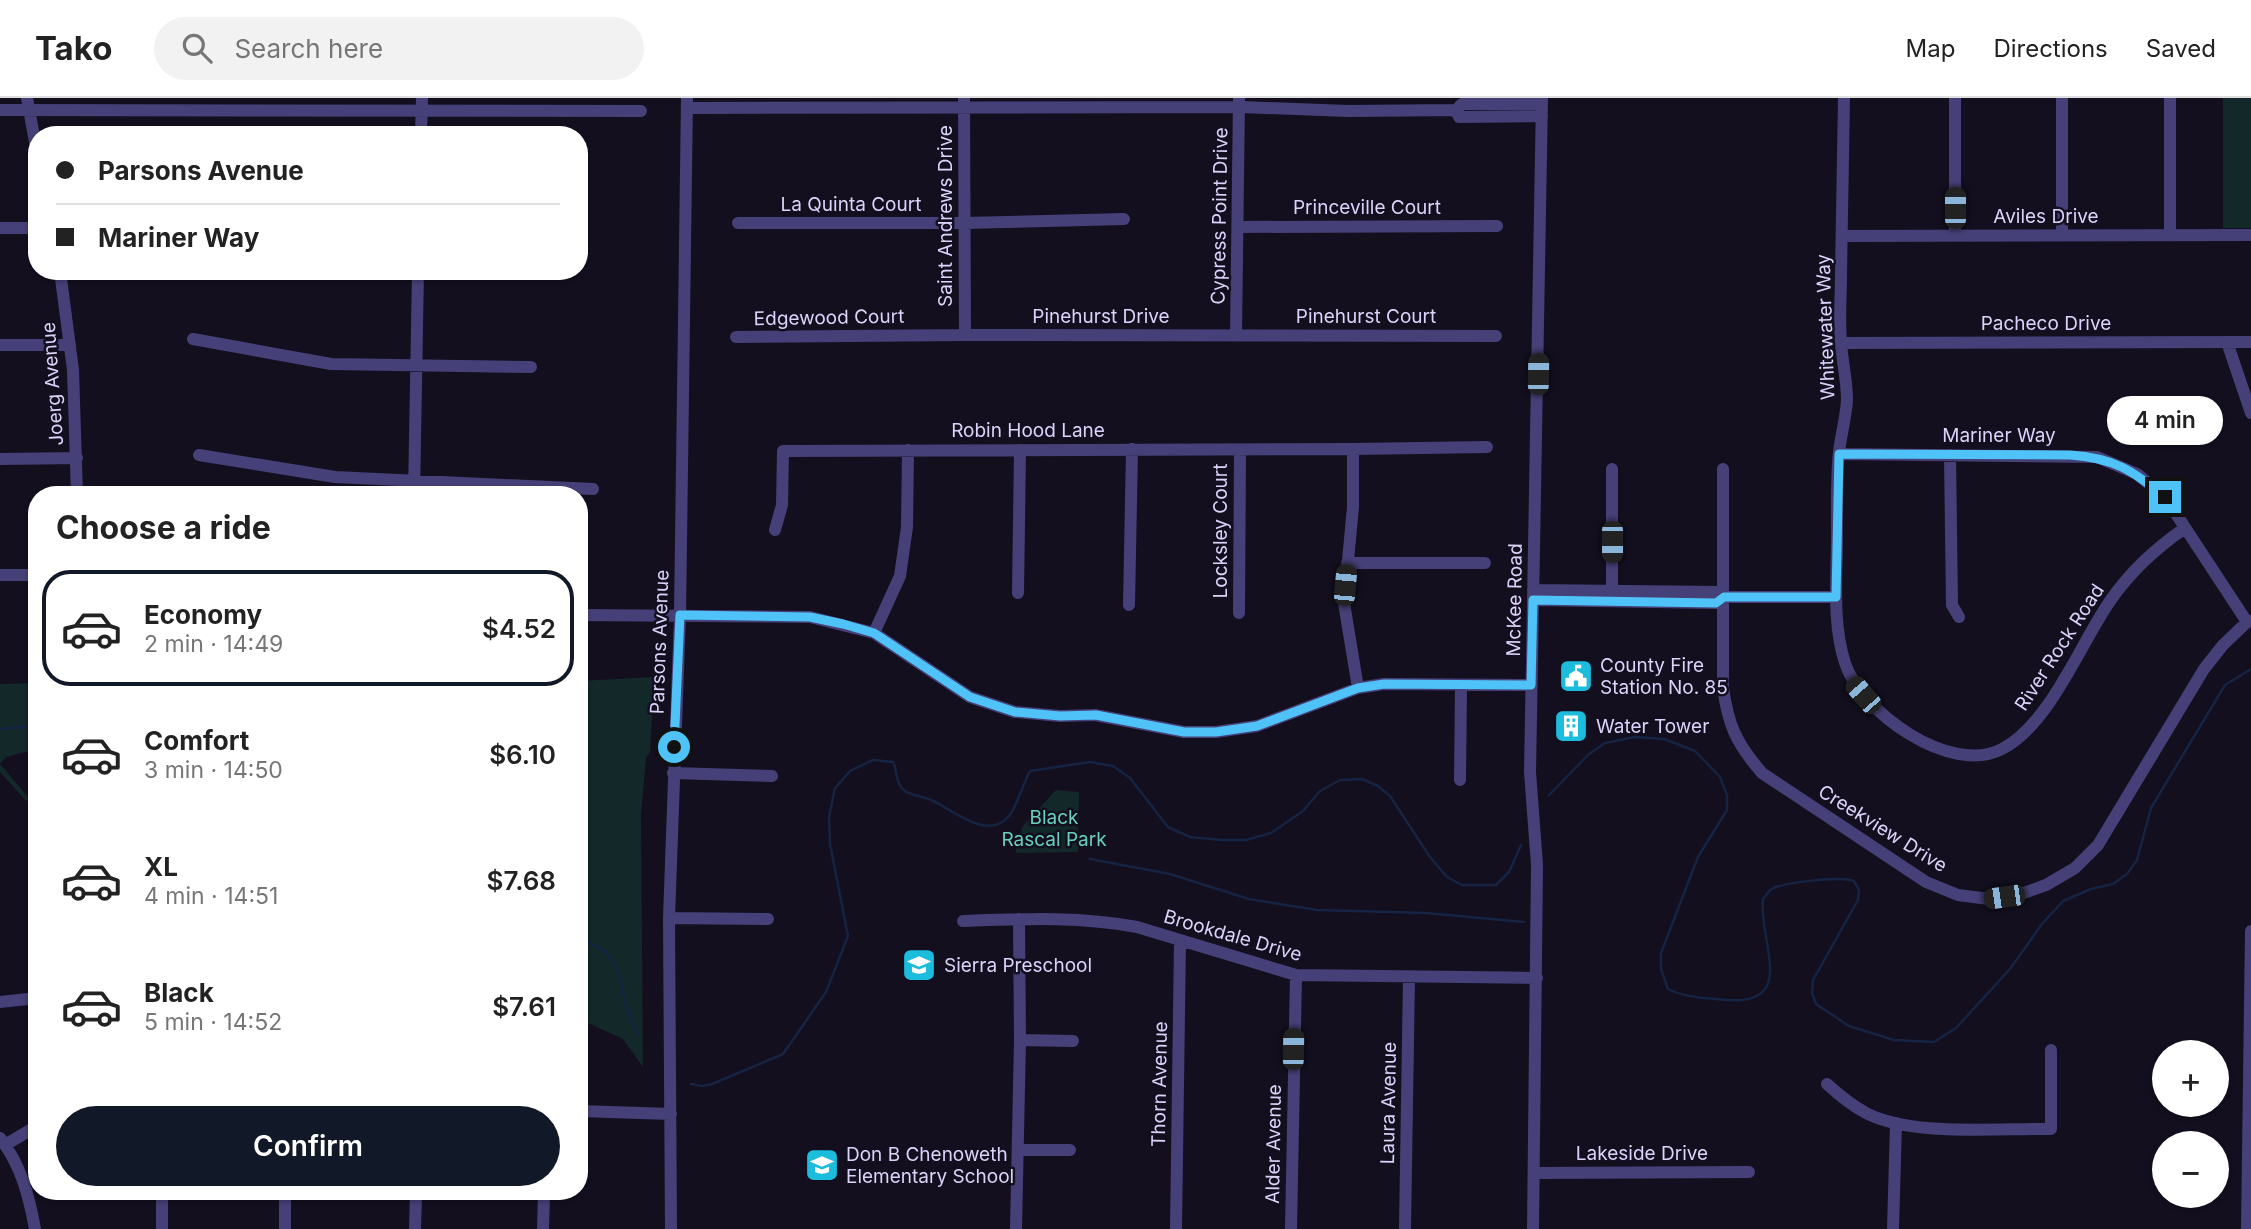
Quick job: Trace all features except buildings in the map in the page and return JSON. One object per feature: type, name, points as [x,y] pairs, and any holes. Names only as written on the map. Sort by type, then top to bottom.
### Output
[{"type":"street","name":"Whitewater Way","points":[[1836,597],[1839,454],[1847,394],[1841,343],[1844,98]]},
{"type":"street","points":[[1955,98],[1955,235]]},
{"type":"street","points":[[2062,98],[2062,235]]},
{"type":"street","points":[[2170,98],[2170,235]]},
{"type":"street","points":[[687,103],[1240,103],[1455,110],[1459,117],[1542,106]]},
{"type":"street","name":"Parsons Avenue","points":[[671,1229],[669,918],[680,615],[687,103]]},
{"type":"street","name":"Saint Andrews Drive","points":[[964,103],[965,335]]},
{"type":"street","name":"Cypress Point Drive","points":[[1236,335],[1240,103]]},
{"type":"street","points":[[28,104],[32,126]]},
{"type":"street","points":[[0,110],[28,104],[422,104],[641,111]]},
{"type":"street","points":[[421,126],[422,104]]},
{"type":"street","name":"McKee Road","points":[[1534,1229],[1536,855],[1530,772],[1542,106]]},
{"type":"street","name":"La Quinta Court","points":[[738,223],[963,223],[1124,219]]},
{"type":"street","name":"Princeville Court","points":[[1238,227],[1497,226]]},
{"type":"street","points":[[0,228],[28,228]]},
{"type":"street","name":"Aviles Drive","points":[[1842,236],[2251,235]]},
{"type":"street","name":"Joerg Avenue","points":[[61,280],[70,345],[77,486]]},
{"type":"street","points":[[415,486],[418,280]]},
{"type":"street","name":"Pinehurst Drive","points":[[965,335],[1236,335]]},
{"type":"street","name":"Edgewood Court","points":[[736,337],[965,335]]},
{"type":"street","name":"Pinehurst Court","points":[[1236,335],[1496,336]]},
{"type":"street","points":[[193,339],[331,364],[531,367]]},
{"type":"street","points":[[2227,342],[2251,413]]},
{"type":"street","name":"Pacheco Drive","points":[[1841,343],[2251,342]]},
{"type":"street","points":[[0,345],[70,345]]},
{"type":"street","name":"Robin Hood Lane","points":[[775,530],[782,505],[783,450],[1487,447]]},
{"type":"street","points":[[1129,605],[1132,449]]},
{"type":"street","points":[[1353,449],[1353,507],[1344,603],[1358,688]]},
{"type":"street","points":[[874,633],[901,576],[906,527],[908,450]]},
{"type":"street","points":[[1018,593],[1020,450]]},
{"type":"street","name":"Locksley Court","points":[[1238,613],[1240,450]]},
{"type":"street","name":"Mariner Way","points":[[1839,454],[2097,457],[2137,474],[2165,497],[2249,622]]},
{"type":"street","points":[[199,455],[335,477],[540,486]]},
{"type":"street","points":[[1950,455],[1952,605],[1959,617]]},
{"type":"street","points":[[0,459],[77,458]]},
{"type":"street","points":[[1612,469],[1612,596]]},
{"type":"street","name":"Creekview Drive","points":[[1723,469],[1723,687],[1727,716],[1742,750],[1762,773],[1926,882],[1958,895],[1989,899],[2018,895],[2046,885],[2075,868],[2098,845],[2204,669],[2223,645],[2249,622]]},
{"type":"street","points":[[588,489],[593,489]]},
{"type":"street","name":"River Rock Road","points":[[1836,597],[1838,636],[1844,662],[1852,683],[1873,707],[1922,743],[1945,752],[1983,755],[2000,750],[2022,736],[2039,719],[2125,582],[2167,541],[2185,528]]},
{"type":"street","points":[[1347,563],[1485,564]]},
{"type":"street","points":[[0,575],[28,575]]},
{"type":"street","points":[[1533,595],[1612,596],[1718,592],[1724,597],[1836,597]]},
{"type":"street","points":[[588,615],[810,617],[874,633],[970,697],[1015,712],[1060,716],[1096,715],[1184,732],[1216,732],[1257,726],[1358,688],[1399,683],[1531,685]]},
{"type":"street","points":[[1460,780],[1461,685]]},
{"type":"street","points":[[673,773],[772,776]]},
{"type":"street","points":[[669,918],[768,919]]},
{"type":"street","points":[[1016,1229],[1020,1040],[1019,919]]},
{"type":"street","name":"Brookdale Drive","points":[[963,921],[1092,919],[1137,927],[1296,975],[1537,978]]},
{"type":"street","points":[[2247,1229],[2251,931]]},
{"type":"street","name":"Thorn Avenue","points":[[1176,1229],[1180,940]]},
{"type":"street","name":"Alder Avenue","points":[[1291,1229],[1296,975]]},
{"type":"street","name":"Laura Avenue","points":[[1405,1229],[1409,977]]},
{"type":"street","points":[[0,1002],[28,999]]},
{"type":"street","points":[[1020,1040],[1073,1041]]},
{"type":"street","points":[[1827,1084],[1846,1101],[1868,1114],[1896,1123],[1932,1128],[2051,1129],[2051,1050]]},
{"type":"street","points":[[588,1111],[671,1114]]},
{"type":"street","points":[[1893,1229],[1896,1123]]},
{"type":"street","points":[[28,1130],[3,1141],[26,1186],[28,1196]]},
{"type":"street","points":[[1018,1150],[1070,1150]]},
{"type":"street","name":"Lakeside Drive","points":[[1534,1173],[1749,1172]]},
{"type":"street","points":[[29,1200],[35,1229]]},
{"type":"street","points":[[162,1200],[162,1229]]},
{"type":"street","points":[[285,1200],[285,1229]]},
{"type":"street","points":[[415,1229],[416,1200]]},
{"type":"street","points":[[543,1229],[544,1200]]},
{"type":"green space","points":[[2223,98],[2251,98],[2251,228],[2223,228]]},
{"type":"green space","points":[[654,677],[650,752],[646,758],[641,815],[643,1067],[623,1039],[588,1023],[588,681]]},
{"type":"green space","points":[[28,683],[28,751],[6,757],[0,764],[0,684]]},
{"type":"green space","points":[[0,764],[28,800],[26,801],[0,772]]},
{"type":"green space","name":"Black Rascal Park","points":[[1056,790],[1079,792],[1078,852],[1016,853],[1016,833],[1021,833],[1022,827]]},
{"type":"waterway","points":[[1549,795],[1589,754],[1605,743],[1635,737],[1664,739],[1695,751],[1720,777],[1727,795],[1727,810],[1698,857],[1661,953],[1661,969],[1668,989],[1689,996],[1726,1000],[1748,999],[1762,993],[1768,982],[1770,968],[1763,916],[1763,899],[1769,891],[1776,887],[1811,881],[1854,881],[1859,890],[1858,900],[1813,980],[1812,993],[1816,1004],[1849,1026],[1894,1040],[1934,1042],[1956,1028],[2010,969],[2042,924],[2063,901],[2091,889],[2113,884],[2127,874],[2137,860],[2151,808],[2225,685],[2251,669]]},
{"type":"waterway","points":[[0,729],[28,727]]},
{"type":"waterway","points":[[691,1084],[712,1084],[783,1054],[826,992],[848,936],[830,844],[829,817],[835,788],[850,771],[873,760],[893,762],[898,781],[905,791],[931,800],[981,825],[991,826],[1009,816],[1030,771],[1090,762],[1113,766],[1130,778],[1168,827],[1190,837],[1246,840],[1271,833],[1303,811],[1320,791],[1340,780],[1362,779],[1378,786],[1390,796],[1430,857],[1447,877],[1462,885],[1496,885],[1509,872],[1521,845]]},
{"type":"waterway","points":[[1090,859],[1170,874],[1249,899],[1317,910],[1426,913],[1524,922]]},
{"type":"waterway","points":[[588,943],[603,950],[615,965],[638,1035]]},
{"type":"place","name":"County Fire Station No. 85","points":[[1576,676]]},
{"type":"place","name":"Water Tower","points":[[1571,726]]},
{"type":"place","name":"Sierra Preschool","points":[[919,965]]},
{"type":"place","name":"Don B Chenoweth Elementary School","points":[[822,1165]]},
{"type":"route","points":[[674,747],[680,615],[810,617],[843,624],[874,633],[970,697],[1015,712],[1060,716],[1096,715],[1184,732],[1216,732],[1257,726],[1358,688],[1384,684],[1531,685],[1533,600],[1716,603],[1724,597],[1836,597],[1839,454],[2097,457],[2137,474],[2165,497]]}]
